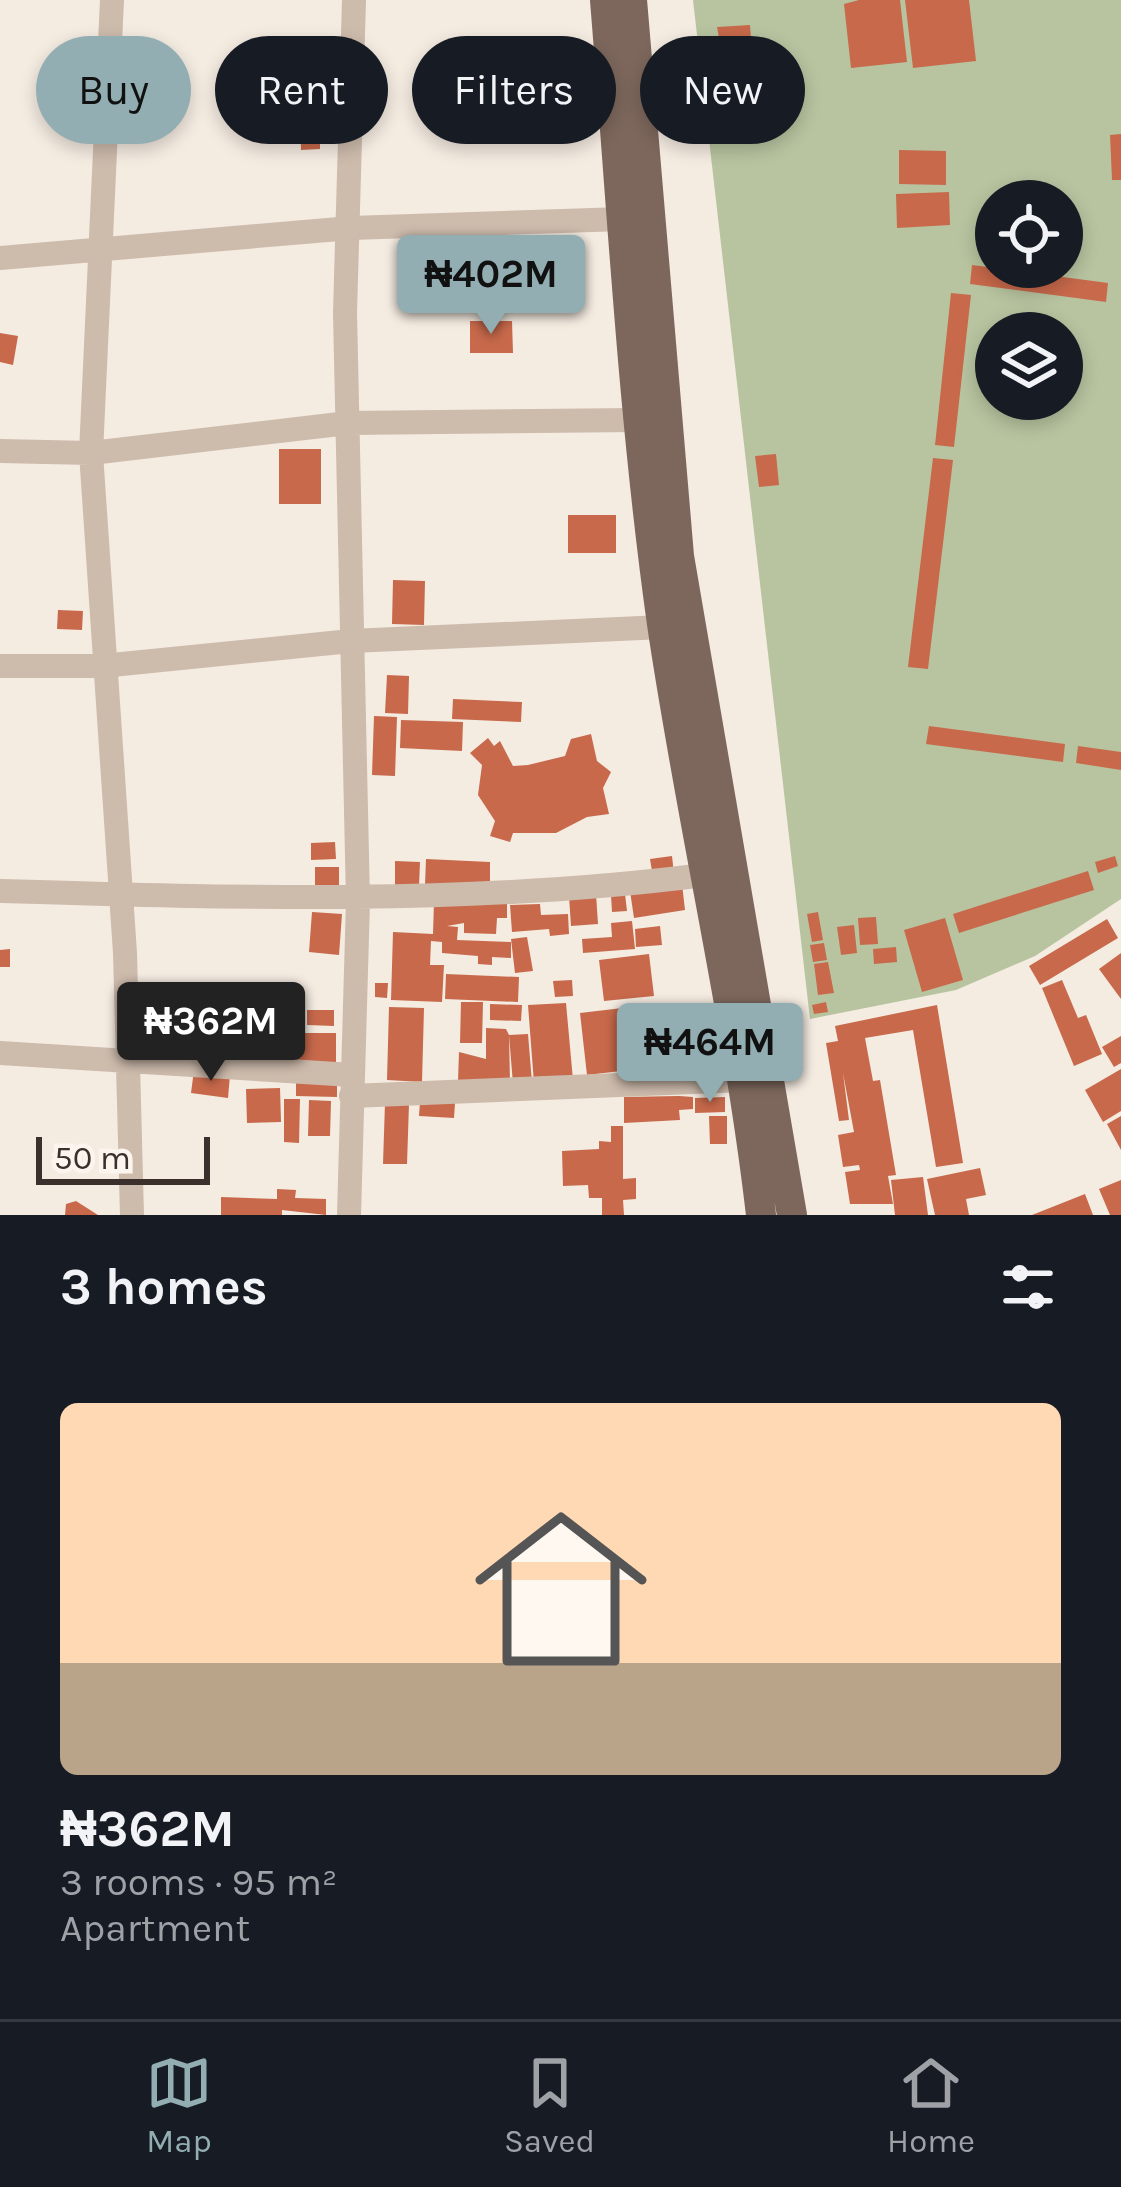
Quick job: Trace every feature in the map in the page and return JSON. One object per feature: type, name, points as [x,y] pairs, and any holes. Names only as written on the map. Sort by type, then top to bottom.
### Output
[{"type":"main road","points":[[605,0],[636,420],[663,627],[743,1080],[760,1215]]},
{"type":"main road","points":[[632,0],[679,556],[792,1215]]},
{"type":"street","points":[[112,0],[91,453],[130,1059],[132,1215]]},
{"type":"street","points":[[350,1215],[358,901],[346,313],[354,0]]},
{"type":"street","points":[[0,258],[351,228],[623,219]]},
{"type":"street","points":[[0,451],[91,453],[348,423],[636,420]]},
{"type":"street","points":[[0,666],[102,666],[351,641],[663,627]]},
{"type":"street","points":[[0,891],[358,901],[612,887],[704,875]]},
{"type":"street","points":[[0,1053],[130,1059],[352,1086],[743,1080]]},
{"type":"green space","points":[[693,0],[1121,0],[1121,899],[1035,956],[956,990],[810,1019],[710,144],[805,144],[805,36],[697,36]]},
{"type":"building","points":[[900,0],[907,62],[851,68],[844,4]]},
{"type":"building","points":[[905,0],[969,0],[976,61],[913,68]]},
{"type":"building","points":[[750,25],[751,36],[719,36],[717,27]]},
{"type":"building","points":[[1121,134],[1121,180],[1112,180],[1110,135]]},
{"type":"building","points":[[301,144],[320,144],[320,149],[301,150]]},
{"type":"building","points":[[899,150],[946,151],[946,185],[899,184]]},
{"type":"building","points":[[949,192],[950,225],[897,228],[896,194]]},
{"type":"building","points":[[1083,280],[1108,283],[1106,302],[1000,288],[1083,288]]},
{"type":"building","points":[[951,293],[971,295],[954,447],[935,445]]},
{"type":"building","points":[[470,321],[512,321],[513,353],[470,353]]},
{"type":"building","points":[[0,333],[18,336],[13,365],[0,362]]},
{"type":"building","points":[[279,449],[321,449],[321,504],[279,504]]},
{"type":"building","points":[[776,454],[779,485],[759,487],[755,456]]},
{"type":"building","points":[[933,458],[953,460],[928,669],[908,667]]},
{"type":"building","points":[[568,515],[616,515],[616,553],[568,553]]},
{"type":"building","points":[[393,580],[425,581],[424,625],[392,624]]},
{"type":"building","points":[[58,610],[83,611],[82,630],[57,629]]},
{"type":"building","points":[[387,675],[409,676],[408,714],[385,713]]},
{"type":"building","points":[[453,699],[522,702],[521,722],[452,719]]},
{"type":"building","points":[[374,716],[397,717],[395,776],[372,775]]},
{"type":"building","points":[[401,720],[463,722],[462,751],[400,748]]},
{"type":"building","points":[[929,726],[1065,744],[1063,762],[926,744]]},
{"type":"building","points":[[591,734],[597,761],[611,772],[603,788],[609,814],[587,817],[556,833],[513,833],[510,842],[490,836],[495,821],[478,795],[482,765],[470,753],[488,738],[494,746],[500,741],[513,766],[528,765],[565,756],[571,739]]},
{"type":"building","points":[[1078,746],[1121,752],[1121,770],[1076,763]]},
{"type":"building","points":[[335,842],[336,859],[311,860],[311,843]]},
{"type":"building","points":[[672,856],[674,874],[653,877],[650,859]]},
{"type":"building","points":[[1115,856],[1118,866],[1098,873],[1095,862]]},
{"type":"building","points":[[426,859],[490,862],[490,888],[425,885]]},
{"type":"building","points":[[395,861],[420,862],[419,886],[395,885]]},
{"type":"building","points":[[315,867],[339,867],[339,889],[315,889]]},
{"type":"building","points":[[1088,871],[1094,890],[959,933],[953,914]]},
{"type":"building","points":[[682,884],[685,910],[634,918],[630,891]]},
{"type":"building","points":[[596,894],[598,924],[571,926],[569,896]]},
{"type":"building","points":[[625,894],[627,911],[612,912],[611,895]]},
{"type":"building","points":[[434,901],[507,904],[507,918],[497,918],[496,934],[464,933],[464,923],[447,926],[458,927],[457,940],[511,942],[511,958],[492,957],[492,965],[478,964],[478,956],[442,953],[442,942],[431,941],[430,965],[444,965],[442,1002],[391,1000],[393,932],[433,934]]},
{"type":"building","points":[[540,904],[541,915],[568,914],[569,934],[550,936],[549,929],[512,932],[510,905]]},
{"type":"building","points":[[312,912],[342,914],[339,955],[309,952]]},
{"type":"building","points":[[818,912],[823,940],[812,942],[807,914]]},
{"type":"building","points":[[876,917],[878,944],[860,945],[858,918]]},
{"type":"building","points":[[945,918],[963,980],[922,992],[904,930]]},
{"type":"building","points":[[1107,919],[1118,938],[1040,985],[1029,966]]},
{"type":"building","points":[[632,921],[635,949],[583,953],[582,939],[612,937],[611,923]]},
{"type":"building","points":[[854,925],[857,953],[841,955],[837,927]]},
{"type":"building","points":[[660,926],[662,945],[636,947],[635,929]]},
{"type":"building","points":[[527,937],[533,971],[515,973],[511,939]]},
{"type":"building","points":[[824,943],[827,960],[813,962],[810,945]]},
{"type":"building","points":[[896,947],[897,962],[874,964],[873,949]]},
{"type":"building","points":[[10,949],[10,967],[0,967],[0,950]]},
{"type":"building","points":[[1121,953],[1121,999],[1099,969]]},
{"type":"building","points":[[649,954],[654,996],[604,1001],[599,960]]},
{"type":"building","points":[[828,962],[834,993],[818,995],[814,964]]},
{"type":"building","points":[[446,974],[519,977],[518,1002],[445,999]]},
{"type":"building","points":[[572,980],[573,996],[555,997],[553,981]]},
{"type":"building","points":[[1062,980],[1078,1018],[1086,1015],[1102,1054],[1074,1066],[1042,988]]},
{"type":"building","points":[[375,983],[388,983],[387,998],[375,997]]},
{"type":"building","points":[[461,1002],[483,1002],[482,1043],[460,1043]]},
{"type":"building","points":[[826,1002],[828,1012],[814,1014],[812,1005]]},
{"type":"building","points":[[566,1003],[573,1080],[534,1083],[528,1005]]},
{"type":"building","points":[[490,1004],[522,1005],[521,1021],[490,1020]]},
{"type":"building","points":[[648,1005],[655,1067],[587,1075],[580,1013]]},
{"type":"building","points":[[937,1005],[963,1163],[936,1167],[913,1030],[865,1038],[873,1081],[880,1080],[896,1175],[888,1176],[893,1204],[850,1204],[845,1172],[860,1170],[859,1165],[843,1167],[838,1135],[854,1132],[843,1073],[849,1120],[839,1121],[826,1043],[838,1041],[835,1026]]},
{"type":"building","points":[[389,1007],[424,1008],[422,1082],[387,1080]]},
{"type":"building","points":[[307,1010],[334,1010],[334,1026],[307,1025]]},
{"type":"building","points":[[704,1014],[711,1063],[665,1069],[659,1019]]},
{"type":"building","points":[[486,1028],[506,1029],[509,1035],[510,1083],[458,1081],[459,1052],[486,1059]]},
{"type":"building","points":[[295,1033],[336,1033],[336,1062],[295,1062]]},
{"type":"building","points":[[528,1034],[532,1083],[513,1084],[509,1035]]},
{"type":"building","points":[[1121,1036],[1121,1063],[1114,1067],[1102,1047]]},
{"type":"building","points":[[1121,1069],[1121,1111],[1103,1122],[1085,1090]]},
{"type":"building","points":[[194,1070],[230,1075],[228,1098],[191,1093]]},
{"type":"building","points":[[296,1076],[337,1077],[337,1097],[296,1096]]},
{"type":"building","points":[[280,1088],[281,1122],[247,1123],[246,1089]]},
{"type":"building","points":[[624,1097],[693,1097],[693,1109],[679,1110],[680,1120],[624,1123]]},
{"type":"building","points":[[725,1097],[725,1112],[695,1113],[695,1098]]},
{"type":"building","points":[[284,1099],[300,1099],[299,1143],[284,1142]]},
{"type":"building","points":[[309,1100],[331,1101],[330,1136],[308,1136]]},
{"type":"building","points":[[420,1101],[455,1103],[454,1118],[419,1116]]},
{"type":"building","points":[[385,1103],[409,1104],[407,1164],[383,1164]]},
{"type":"building","points":[[709,1116],[727,1116],[727,1144],[710,1144]]},
{"type":"building","points":[[1121,1116],[1121,1150],[1107,1124]]},
{"type":"building","points":[[611,1126],[623,1126],[623,1179],[636,1178],[636,1199],[623,1200],[624,1215],[602,1215],[602,1198],[589,1198],[588,1185],[563,1186],[562,1151],[599,1149],[599,1141],[611,1142]]},
{"type":"building","points":[[980,1168],[986,1195],[966,1199],[969,1215],[935,1215],[927,1179]]},
{"type":"building","points":[[923,1177],[928,1215],[895,1215],[891,1180]]},
{"type":"building","points":[[1121,1180],[1121,1215],[1110,1215],[1099,1189]]},
{"type":"building","points":[[277,1189],[296,1190],[295,1198],[326,1199],[326,1215],[282,1210],[282,1215],[221,1215],[221,1197],[277,1199]]},
{"type":"building","points":[[1085,1194],[1093,1215],[1032,1215]]},
{"type":"building","points":[[76,1201],[98,1215],[65,1215],[66,1204]]}]
